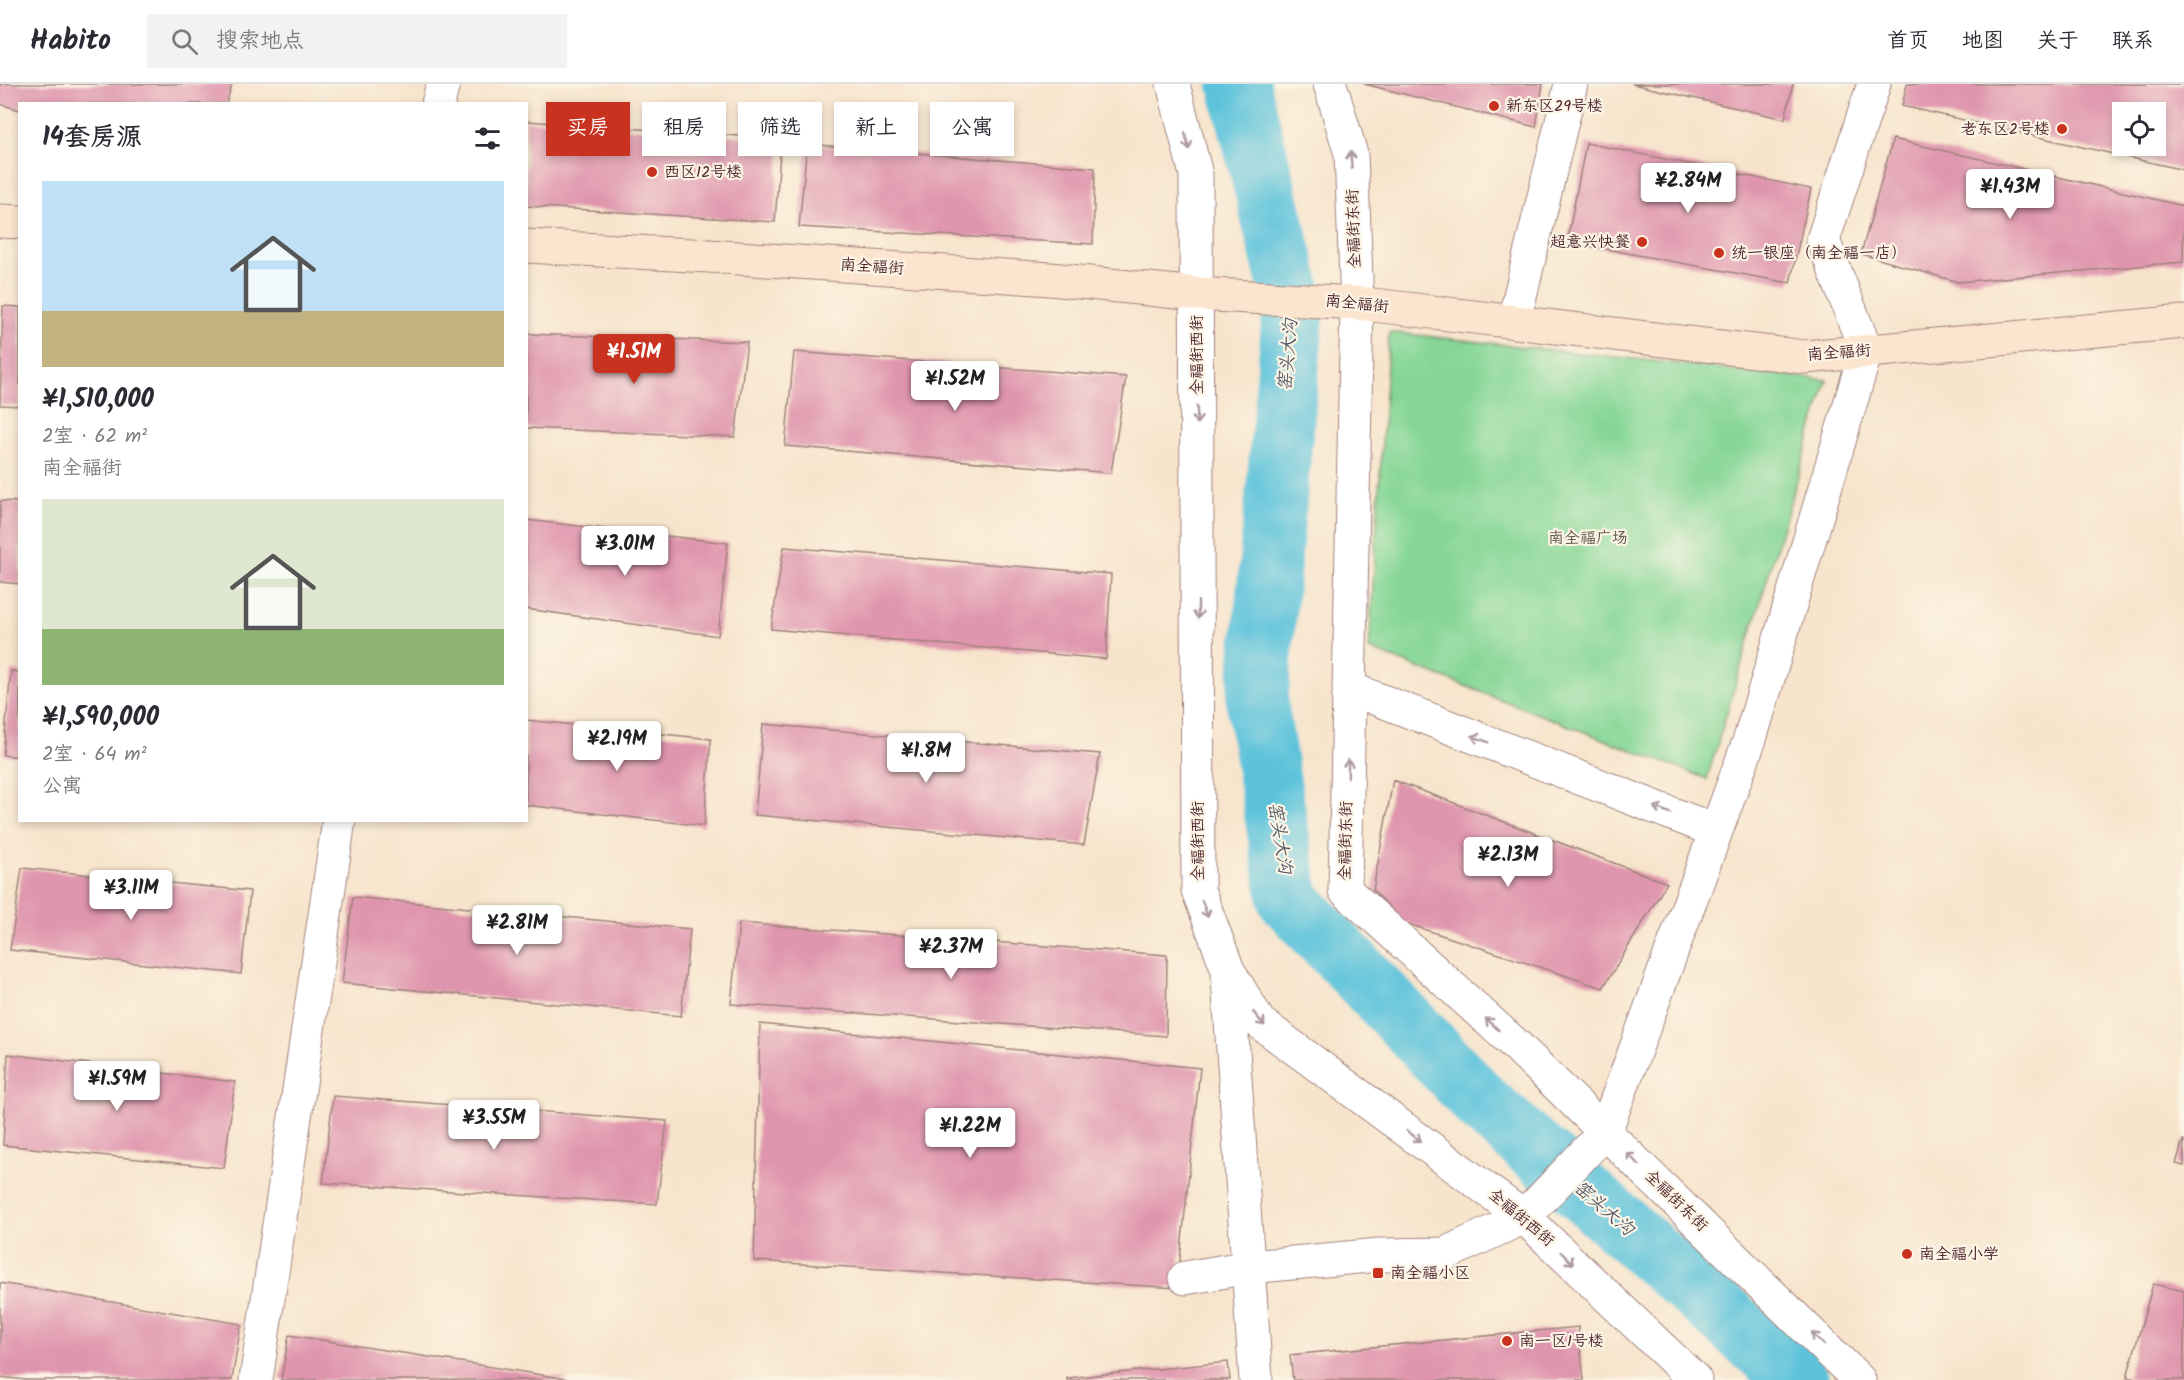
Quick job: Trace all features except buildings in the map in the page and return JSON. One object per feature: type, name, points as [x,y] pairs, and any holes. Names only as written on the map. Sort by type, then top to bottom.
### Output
[{"type":"street","points":[[438,102],[443,84]]},
{"type":"street","name":"全福街西街","points":[[1173,84],[1196,175],[1198,890],[1228,970],[1259,1022],[1524,1217],[1695,1380]]},
{"type":"street","name":"全福街东街","points":[[1330,84],[1351,154],[1357,303],[1345,890],[1518,1047],[1859,1380]]},
{"type":"street","points":[[1514,321],[1571,84]]},
{"type":"street","points":[[1185,1278],[1250,1267],[1379,1255],[1445,1254],[1524,1217],[1605,1132],[1750,739],[1866,351],[1823,240],[1874,84]]},
{"type":"street","points":[[0,221],[18,222]]},
{"type":"street","name":"南全福街","points":[[528,246],[1038,279],[1197,294],[1357,303],[1805,357],[2184,322]]},
{"type":"street","points":[[1349,688],[1716,831]]},
{"type":"street","points":[[256,1380],[339,822]]},
{"type":"street","points":[[1228,970],[1256,1380]]},
{"type":"green space","name":"南全福广场","points":[[1389,332],[1827,380],[1707,779],[1369,649]]},
{"type":"waterway","name":"窑头大沟","points":[[1239,84],[1294,306],[1257,702],[1289,900],[1486,1107],[1798,1380]]},
{"type":"place","name":"新东区29号楼","points":[[1494,106]]},
{"type":"place","name":"老东区2号楼","points":[[2062,129]]},
{"type":"place","name":"西区12号楼","points":[[652,172]]},
{"type":"place","name":"超意兴快餐","points":[[1642,242]]},
{"type":"place","name":"统一银座（南全福一店）","points":[[1719,253]]},
{"type":"place","name":"南全福小学","points":[[1907,1254]]},
{"type":"place","name":"南全福小区","points":[[1378,1273]]},
{"type":"place","name":"南一区1号楼","points":[[1507,1341]]}]
